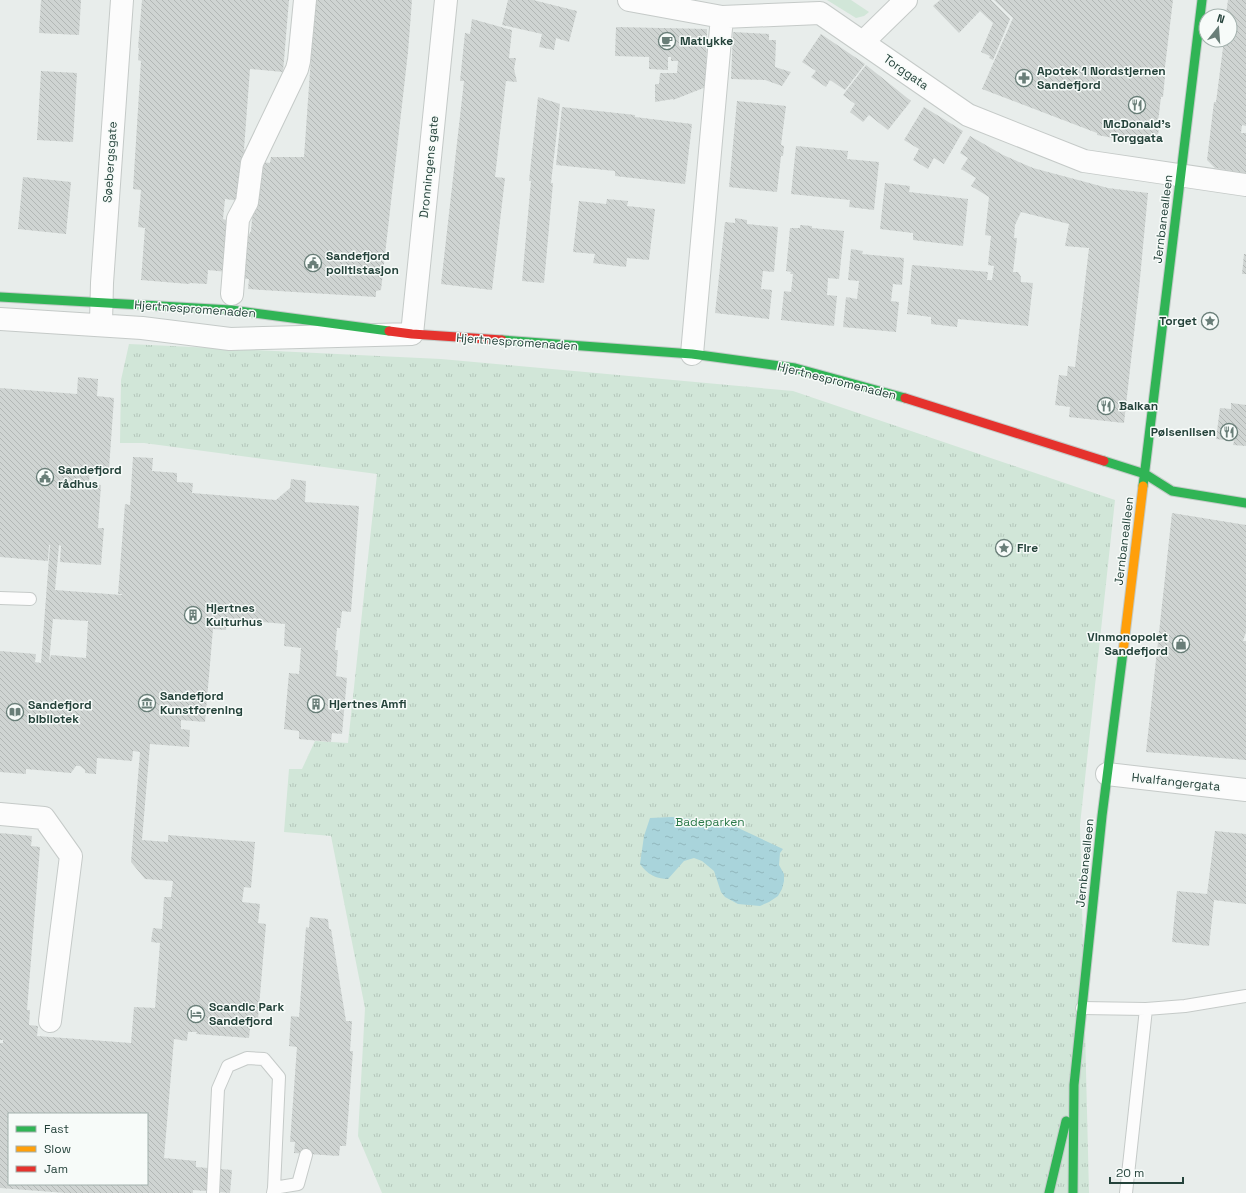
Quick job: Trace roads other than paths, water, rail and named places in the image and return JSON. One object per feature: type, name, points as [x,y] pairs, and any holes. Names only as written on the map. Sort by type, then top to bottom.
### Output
[{"type":"street","name":"Søebergsgate","points":[[101,324],[102,275],[122,0]]},
{"type":"street","points":[[232,294],[238,219],[247,202],[252,163],[297,69],[305,0]]},
{"type":"street","name":"Dronningens gate","points":[[412,334],[446,0]]},
{"type":"street","name":"Torggata","points":[[629,0],[722,17],[820,6],[863,42],[968,115],[1084,161],[1246,185]]},
{"type":"street","points":[[863,42],[906,0]]},
{"type":"street","name":"Jernbanealleen","points":[[1073,1193],[1074,1085],[1107,774],[1202,0]]},
{"type":"street","points":[[692,354],[722,17]]},
{"type":"street","name":"Hjertnespromenaden","points":[[0,297],[231,310],[412,334],[692,354],[795,368],[888,392],[1145,474],[1172,491],[1246,503]]},
{"type":"street","name":"Hjertnespromenaden","points":[[0,319],[101,324],[230,340],[412,334]]},
{"type":"street","name":"Hvalfangergata","points":[[1107,774],[1246,790]]},
{"type":"street","points":[[0,814],[44,818],[71,856],[50,1020]]},
{"type":"street","name":"Jernbanealleen","points":[[1049,1193],[1074,1085]]},
{"type":"lane","points":[[0,598],[30,599]]},
{"type":"lane","points":[[1082,1008],[1146,1009],[1185,1006],[1246,996]]},
{"type":"lane","points":[[1126,1193],[1146,1009]]},
{"type":"lane","points":[[213,1193],[218,1089],[228,1066],[247,1058],[264,1059],[279,1077],[274,1191],[298,1184],[306,1155]]},
{"type":"water","points":[[672,817],[718,822],[734,826],[783,849],[780,853],[779,865],[784,874],[784,881],[778,896],[760,906],[738,904],[725,897],[721,892],[714,871],[702,861],[694,858],[684,861],[668,879],[656,877],[646,871],[640,864],[644,836],[650,818]]},
{"type":"place","name":"Matlykke","points":[[667,41]]},
{"type":"place","name":"Apotek 1 Nordstjernen Sandefjord","points":[[1024,78]]},
{"type":"place","name":"McDonald's Torggata","points":[[1137,105]]},
{"type":"place","name":"Sandefjord politistasjon","points":[[313,263]]},
{"type":"place","name":"Torget","points":[[1210,321]]},
{"type":"place","name":"Balkan","points":[[1106,406]]},
{"type":"place","name":"Pølsenilsen","points":[[1229,432]]},
{"type":"place","name":"Sandefjord rådhus","points":[[45,477]]},
{"type":"place","name":"Fire","points":[[1004,548]]},
{"type":"place","name":"Hjertnes Kulturhus","points":[[193,615]]},
{"type":"place","name":"Vinmonopolet Sandefjord","points":[[1181,644]]},
{"type":"place","name":"Sandefjord Kunstforening","points":[[147,703]]},
{"type":"place","name":"Hjertnes Amfi","points":[[316,704]]},
{"type":"place","name":"Sandefjord bibliotek","points":[[15,712]]},
{"type":"place","name":"Scandic Park Sandefjord","points":[[196,1014]]},
{"type":"park label","name":"Badeparken","points":[[710,822]]}]
